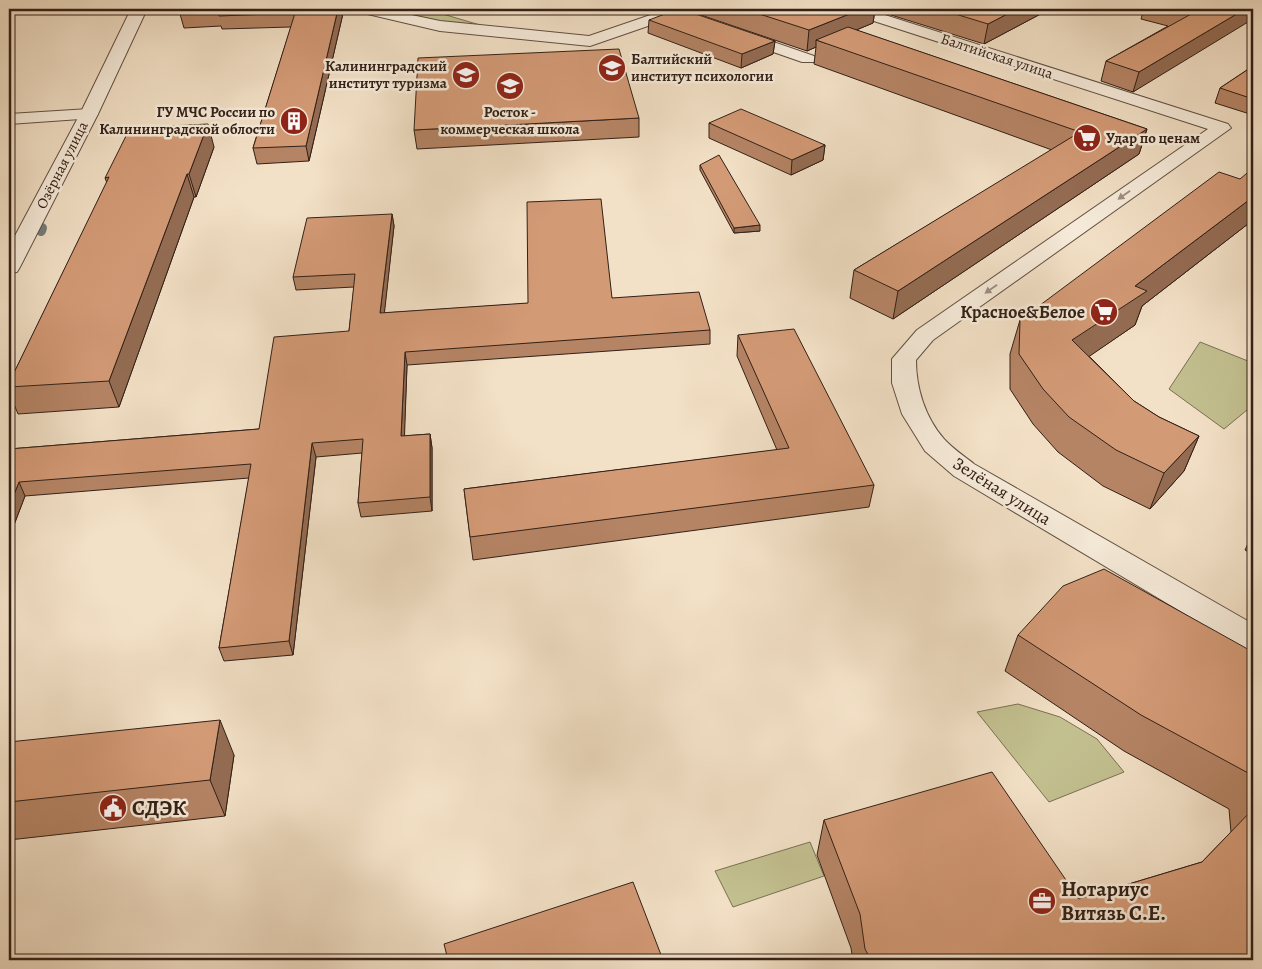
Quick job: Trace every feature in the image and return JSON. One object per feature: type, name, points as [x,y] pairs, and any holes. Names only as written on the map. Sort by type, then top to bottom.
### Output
[{"type":"street","name":"Озёрная улица","points":[[9,267],[89,114],[139,9]]},
{"type":"street","points":[[364,9],[440,26],[590,41],[674,12],[700,21]]},
{"type":"street","name":"Балтийская улица","points":[[851,9],[882,15],[1144,103]]},
{"type":"street","points":[[868,33],[882,15]]},
{"type":"street","points":[[728,31],[808,59]]},
{"type":"street","name":"Зелёная улица","points":[[1144,103],[1222,128],[924,335],[904,358],[904,383],[915,414],[934,444],[964,470],[1253,639]]},
{"type":"street","points":[[9,119],[89,114]]},
{"type":"shaded area","points":[[397,9],[426,9],[480,25],[450,23],[397,12]]},
{"type":"shaded area","points":[[1200,342],[1253,363],[1253,405],[1224,429],[1169,389]]},
{"type":"shaded area","points":[[1018,704],[1060,717],[1097,739],[1124,772],[1049,802],[977,712]]},
{"type":"shaded area","points":[[810,842],[824,876],[733,907],[715,871]]},
{"type":"building","points":[[183,9],[338,9],[306,146],[253,148],[295,13],[219,16],[219,13],[180,14]]},
{"type":"building","points":[[678,9],[775,41],[742,54],[649,20]]},
{"type":"building","points":[[744,9],[862,9],[809,30]]},
{"type":"building","points":[[939,9],[1017,9],[988,24]]},
{"type":"building","points":[[1178,9],[1245,9],[1139,72],[1106,61],[1193,13]]},
{"type":"building","points":[[848,27],[1147,129],[898,291],[854,270],[1080,132],[816,40]]},
{"type":"building","points":[[619,49],[639,118],[414,130],[418,58]]},
{"type":"building","points":[[1253,66],[1253,99],[1220,88]]},
{"type":"building","points":[[741,109],[825,145],[792,160],[709,123]]},
{"type":"building","points":[[208,124],[189,174],[187,174],[109,381],[9,387],[9,383],[109,177],[105,178],[130,128]]},
{"type":"building","points":[[719,155],[760,225],[734,228],[700,165]]},
{"type":"building","points":[[1253,168],[1253,197],[1135,286],[1147,291],[1072,340],[1134,401],[1159,417],[1199,436],[1164,473],[1116,450],[1069,417],[1043,389],[1019,354],[1020,320],[1219,172],[1240,179]]},
{"type":"building","points":[[601,199],[612,298],[699,292],[710,330],[405,352],[401,436],[430,434],[430,497],[358,503],[363,439],[312,443],[289,641],[219,648],[251,464],[19,482],[9,507],[9,449],[259,429],[274,337],[349,331],[355,274],[293,277],[307,218],[392,214],[380,313],[528,303],[527,202]]},
{"type":"building","points":[[794,329],[874,485],[470,537],[464,489],[789,448],[738,335]]},
{"type":"building","points":[[1104,569],[1253,652],[1253,802],[1250,774],[1141,715],[1018,635],[1063,586]]},
{"type":"building","points":[[220,720],[210,780],[9,802],[9,742]]},
{"type":"building","points":[[992,772],[1079,899],[1202,862],[1253,809],[1253,955],[1241,960],[871,960],[865,949],[860,914],[824,820]]},
{"type":"building","points":[[633,882],[663,960],[448,960],[444,944]]},
{"type":"place","name":"Балтийский институт психологии","points":[[612,68]]},
{"type":"place","name":"Калининградский институт туризма","points":[[466,75]]},
{"type":"place","name":"Росток - коммерческая школа","points":[[510,86]]},
{"type":"place","name":"ГУ МЧС России по Калининградской облости","points":[[294,121]]},
{"type":"place","name":"Удар по ценам","points":[[1087,138]]},
{"type":"place","name":"Красное&Белое","points":[[1104,312]]},
{"type":"place","name":"СДЭК","points":[[113,808]]},
{"type":"place","name":"Нотариус Витязь С.Е.","points":[[1042,901]]}]
